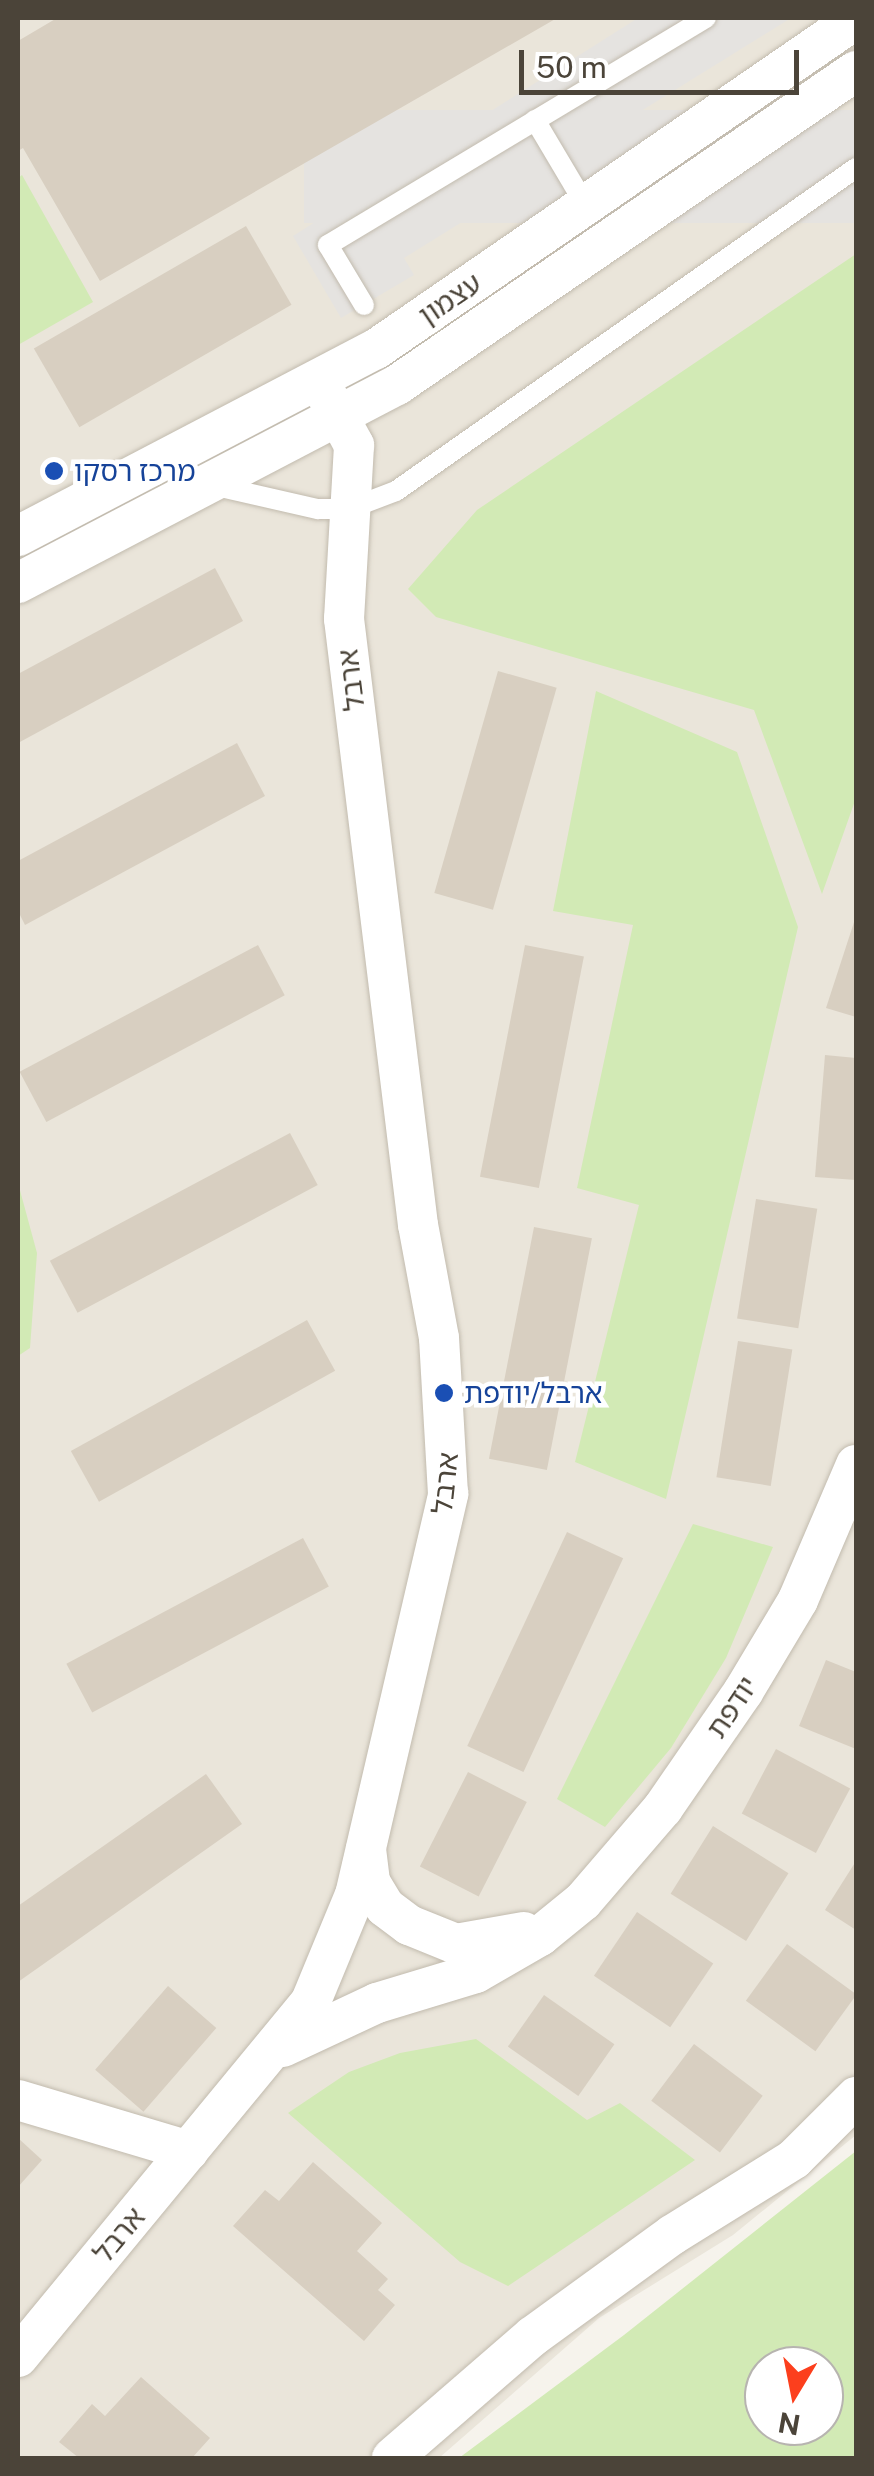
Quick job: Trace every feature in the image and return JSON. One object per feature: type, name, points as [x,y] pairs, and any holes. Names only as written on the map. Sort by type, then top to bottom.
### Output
[{"type":"street","name":"עצמון","points":[[18,536],[319,380],[586,206],[856,19]]},
{"type":"street","name":"עצמון","points":[[18,583],[340,418],[454,348],[856,71]]},
{"type":"street","name":"ארבל","points":[[18,2357],[311,2001],[343,1934],[366,1849],[448,1494],[450,1433],[346,638],[354,445],[319,380]]},
{"type":"street","name":"יודפת","points":[[264,2061],[302,2032],[476,1973],[561,1919],[663,1808],[743,1692],[798,1600],[856,1465]]},
{"type":"street","name":"יודפת","points":[[366,1849],[370,1882],[384,1907],[456,1944],[498,1940],[561,1919]]},
{"type":"street","points":[[392,2458],[533,2336],[672,2236],[794,2159],[856,2097]]},
{"type":"street","points":[[18,2100],[189,2151]]},
{"type":"lane","points":[[364,305],[328,245],[706,18]]},
{"type":"lane","points":[[535,120],[586,206]]},
{"type":"lane","points":[[210,484],[293,504],[350,509],[434,468],[856,168]]},
{"type":"lane","points":[[258,412],[259,460],[293,504]]},
{"type":"shaded area","points":[[18,18],[856,18],[856,2135],[733,2235],[599,2318],[439,2458],[18,2458]]},
{"type":"shaded area","points":[[638,18],[791,18],[404,258],[414,275],[341,318],[293,236]]},
{"type":"shaded area","points":[[304,110],[856,110],[856,223],[304,223]]},
{"type":"green space","points":[[22,175],[93,302],[18,345],[18,178]]},
{"type":"green space","points":[[856,254],[856,798],[822,894],[754,710],[436,617],[408,589],[477,510]]},
{"type":"green space","points":[[596,691],[737,752],[798,927],[666,1499],[575,1462],[639,1205],[577,1188],[633,925],[553,911]]},
{"type":"green space","points":[[18,1183],[37,1253],[30,1348],[18,1356]]},
{"type":"green space","points":[[693,1524],[773,1547],[726,1658],[671,1748],[605,1827],[557,1799]]},
{"type":"green space","points":[[476,2039],[587,2120],[620,2103],[695,2160],[508,2286],[460,2262],[288,2113],[349,2072],[400,2053]]},
{"type":"green space","points":[[856,2151],[856,2458],[459,2458],[624,2335]]},
{"type":"building","points":[[57,18],[557,18],[100,281],[23,148],[18,151],[18,41]]},
{"type":"building","points":[[246,226],[292,305],[79,427],[34,348]]},
{"type":"building","points":[[215,568],[243,621],[18,743],[18,674]]},
{"type":"building","points":[[498,671],[557,688],[493,910],[434,893]]},
{"type":"building","points":[[237,743],[265,796],[25,925],[18,911],[18,861]]},
{"type":"building","points":[[856,916],[856,1017],[826,1008]]},
{"type":"building","points":[[258,945],[285,995],[46,1122],[20,1072]]},
{"type":"building","points":[[525,945],[584,956],[539,1188],[480,1177]]},
{"type":"building","points":[[825,1055],[856,1058],[856,1180],[815,1177]]},
{"type":"building","points":[[290,1133],[318,1185],[78,1313],[50,1261]]},
{"type":"building","points":[[756,1199],[817,1209],[798,1328],[737,1319]]},
{"type":"building","points":[[534,1227],[592,1238],[547,1470],[489,1459]]},
{"type":"building","points":[[307,1320],[335,1371],[99,1502],[71,1451]]},
{"type":"building","points":[[738,1341],[792,1350],[771,1486],[716,1477]]},
{"type":"building","points":[[567,1532],[623,1558],[523,1772],[467,1746]]},
{"type":"building","points":[[303,1538],[329,1587],[92,1712],[66,1664]]},
{"type":"building","points":[[826,1660],[856,1672],[856,1749],[799,1726]]},
{"type":"building","points":[[776,1749],[850,1788],[816,1853],[742,1813]]},
{"type":"building","points":[[468,1772],[527,1802],[479,1896],[420,1866]]},
{"type":"building","points":[[206,1774],[242,1824],[18,1982],[18,1906]]},
{"type":"building","points":[[713,1826],[788,1873],[746,1941],[671,1894]]},
{"type":"building","points":[[856,1861],[856,1930],[825,1910]]},
{"type":"building","points":[[637,1912],[713,1963],[670,2027],[594,1976]]},
{"type":"building","points":[[787,1944],[856,1994],[815,2051],[746,2001]]},
{"type":"building","points":[[168,1986],[216,2028],[143,2112],[95,2070]]},
{"type":"building","points":[[544,1995],[614,2044],[578,2096],[508,2047]]},
{"type":"building","points":[[694,2044],[763,2096],[720,2152],[651,2101]]},
{"type":"building","points":[[18,2138],[42,2160],[18,2187]]},
{"type":"building","points":[[313,2162],[382,2223],[357,2251],[388,2279],[378,2290],[395,2305],[364,2341],[233,2226],[265,2190],[279,2201]]},
{"type":"building","points":[[141,2377],[210,2438],[192,2458],[79,2458],[59,2442],[92,2404],[105,2416]]},
{"type":"place","name":"מרכז רסקו","points":[[54,471]]},
{"type":"place","name":"ארבל/יודפת","points":[[444,1393]]}]
